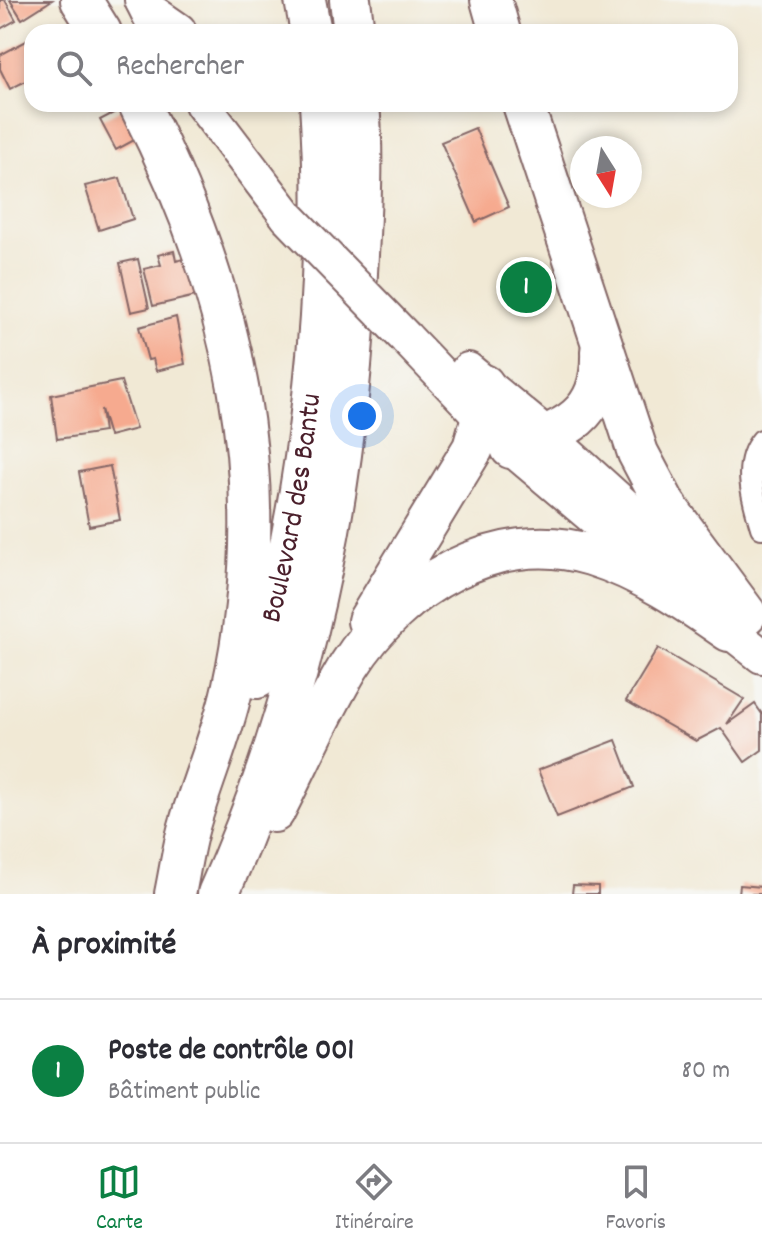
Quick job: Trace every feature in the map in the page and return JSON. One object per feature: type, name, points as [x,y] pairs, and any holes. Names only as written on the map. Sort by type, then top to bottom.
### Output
[{"type":"highway","points":[[81,0],[96,24]]},
{"type":"highway","points":[[305,0],[311,24]]},
{"type":"highway","points":[[311,0],[312,24]]},
{"type":"highway","points":[[350,0],[353,24]]},
{"type":"highway","points":[[491,0],[498,24]]},
{"type":"highway","points":[[143,112],[184,198],[210,268],[229,332],[249,457],[248,578],[239,656],[222,730],[189,825],[175,894]]},
{"type":"highway","name":"Boulevard des Bantu","points":[[175,894],[250,704],[289,553],[305,452],[322,276],[324,201],[320,112]]},
{"type":"highway","name":"Boulevard des Bantu","points":[[218,894],[268,772],[303,652],[331,531],[349,408],[361,181],[359,112]]},
{"type":"highway","points":[[526,112],[625,418],[656,488],[745,624]]},
{"type":"highway","points":[[529,442],[560,432],[591,403],[601,376],[600,339]]},
{"type":"highway","points":[[350,665],[355,644],[394,575],[473,448],[483,401]]},
{"type":"highway","points":[[218,894],[267,826],[350,665],[396,609],[429,582],[465,563],[546,547],[589,554],[633,571],[745,624]]},
{"type":"main road","points":[[209,112],[406,328],[529,442],[745,624],[762,656]]},
{"type":"main road","points":[[233,112],[292,206]]},
{"type":"street","points":[[762,441],[754,451],[751,475],[762,527]]},
{"type":"building","points":[[0,0],[5,0],[16,20],[0,29]]},
{"type":"building","points":[[10,0],[52,0],[22,19]]},
{"type":"building","points":[[24,42],[24,82],[10,89],[0,69],[0,55]]},
{"type":"building","points":[[115,112],[123,112],[138,138],[116,150],[100,120]]},
{"type":"building","points":[[475,128],[509,207],[476,222],[441,142]]},
{"type":"building","points":[[120,178],[133,219],[99,230],[85,186]]},
{"type":"building","points":[[174,251],[176,261],[191,257],[200,295],[153,306],[144,269],[161,265],[158,255]]},
{"type":"building","points":[[138,259],[149,308],[131,312],[120,263]]},
{"type":"building","points":[[531,269],[542,294],[521,304],[510,279]]},
{"type":"building","points":[[176,317],[185,364],[156,371],[153,359],[148,360],[139,327]]},
{"type":"building","points":[[121,381],[136,429],[109,436],[101,409],[104,432],[57,439],[51,395]]},
{"type":"building","points":[[110,466],[120,520],[89,526],[79,472]]},
{"type":"building","points":[[658,648],[744,699],[727,724],[755,704],[762,714],[762,750],[745,762],[721,728],[696,741],[626,701]]},
{"type":"building","points":[[616,740],[634,787],[557,817],[538,770]]},
{"type":"building","points":[[573,885],[598,886],[598,894],[572,894]]},
{"type":"building","points":[[740,885],[762,887],[762,894],[739,894]]},
{"type":"place","name":"Poste de contrôle 001","points":[[526,287]]}]
